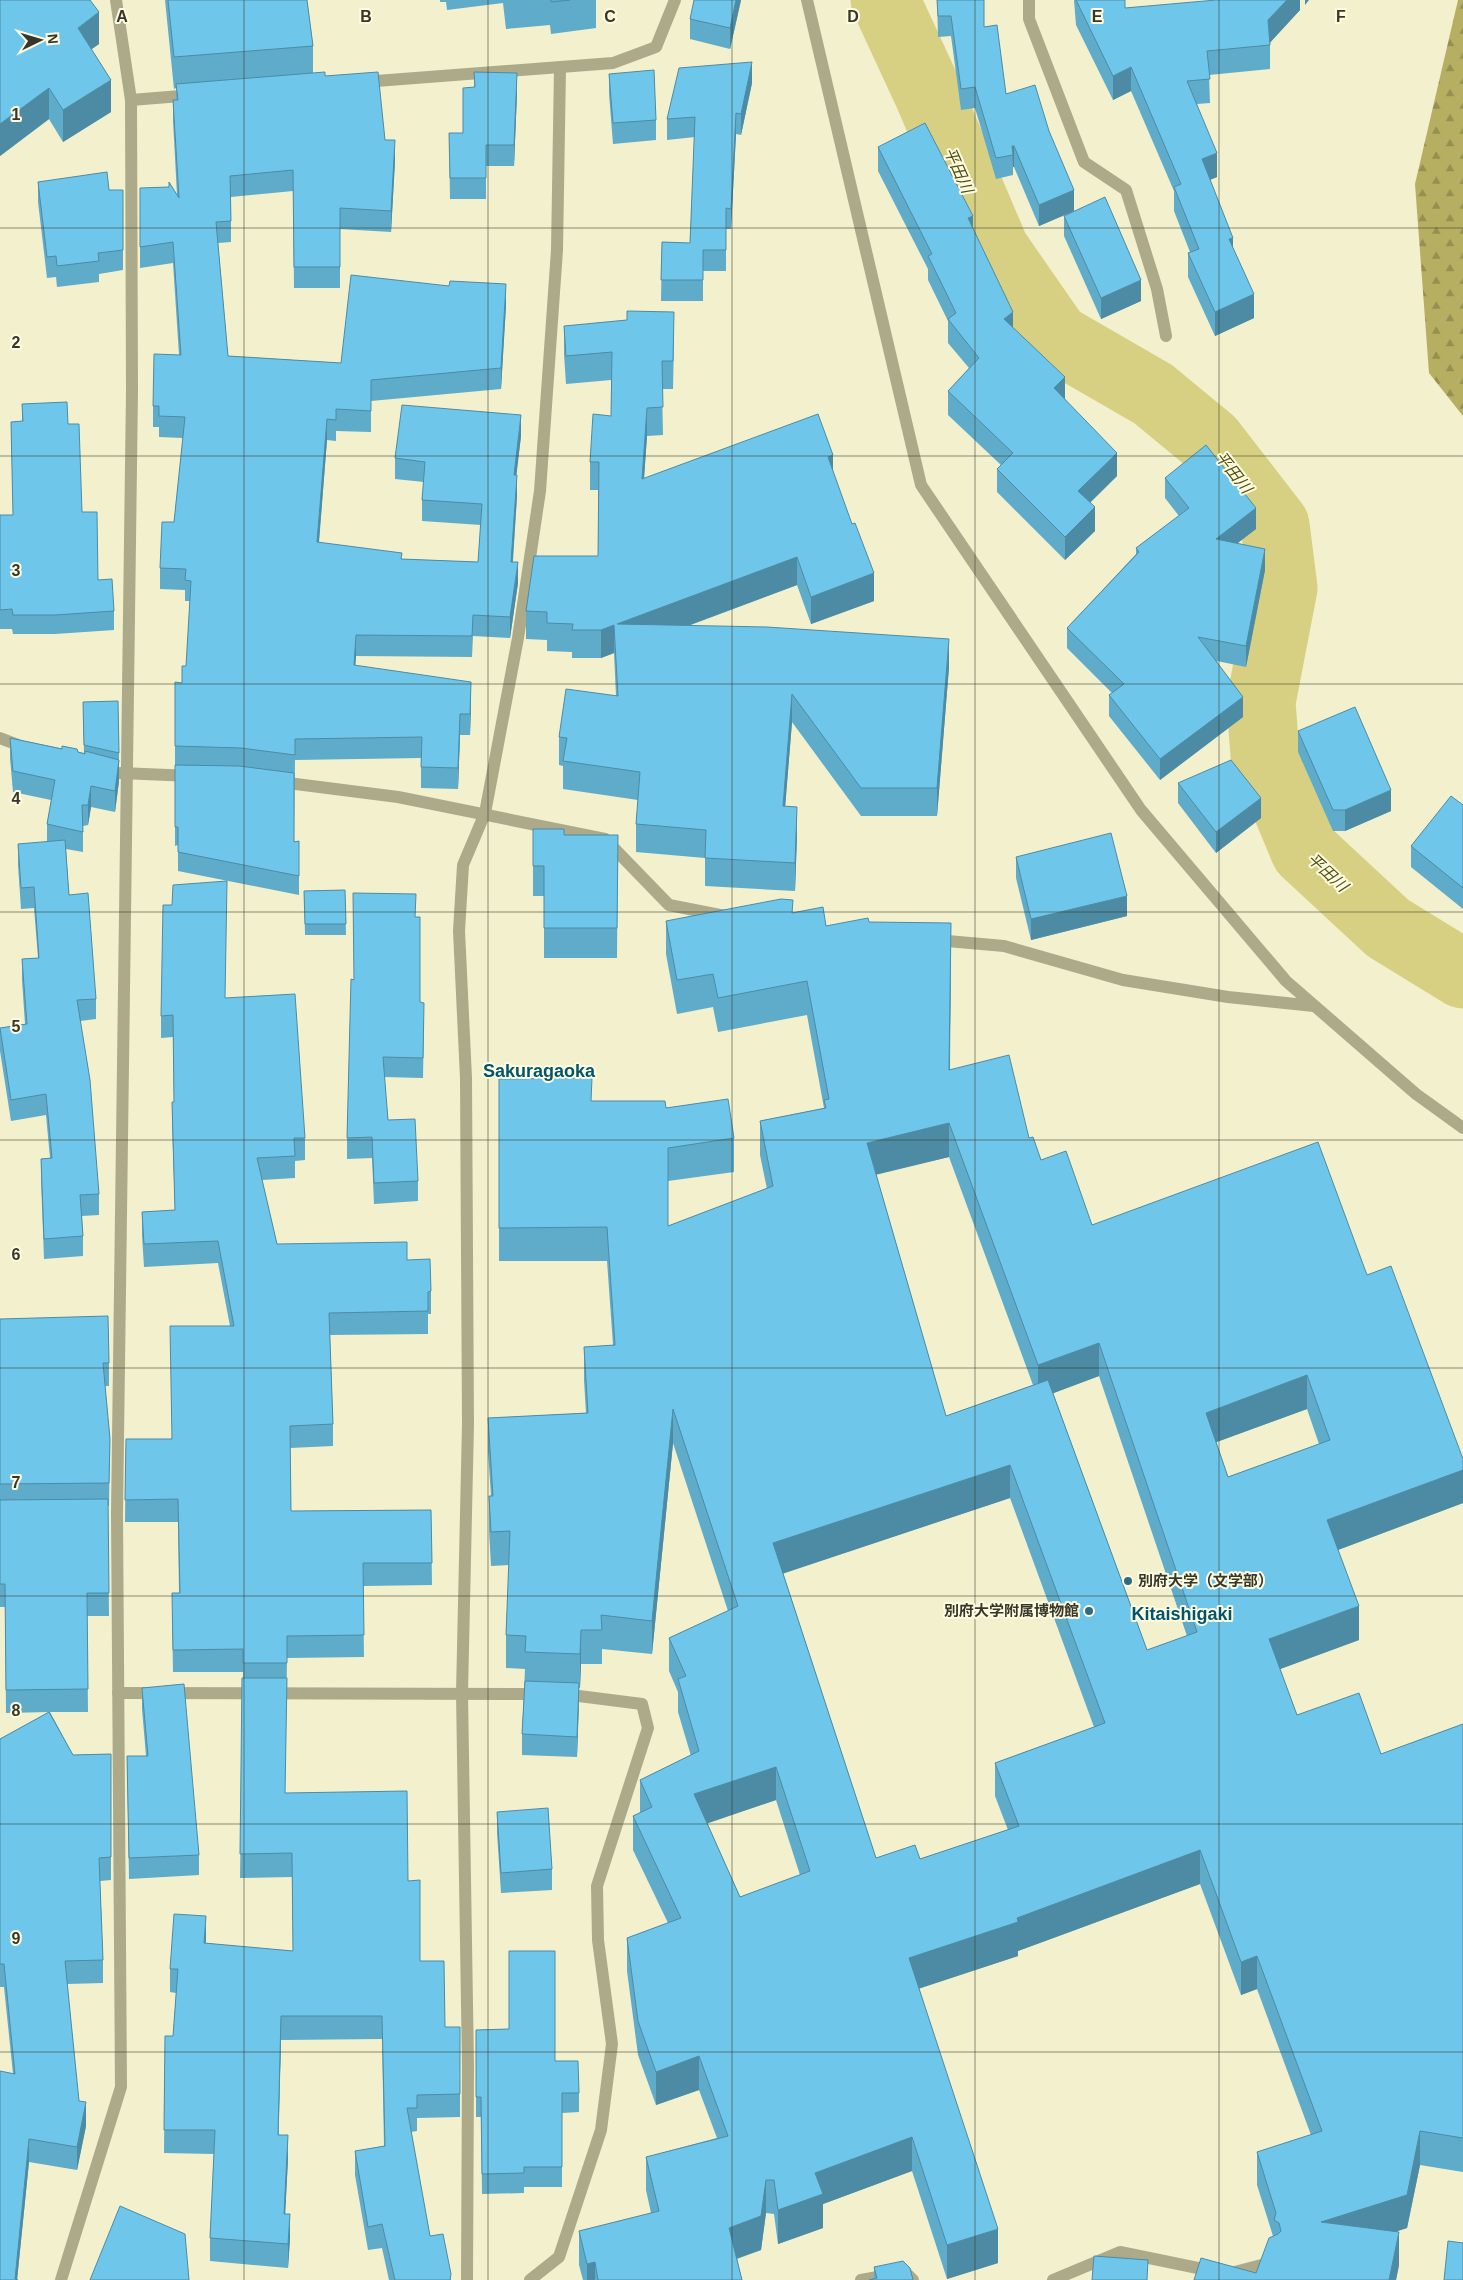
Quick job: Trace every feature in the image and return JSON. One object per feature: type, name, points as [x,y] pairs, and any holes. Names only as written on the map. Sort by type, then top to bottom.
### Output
[{"type":"street","points":[[60,2280],[121,2087],[118,1693],[113,1514],[132,391],[130,100],[116,0]]},
{"type":"street","points":[[355,83],[613,63],[656,47],[675,0]]},
{"type":"street","points":[[807,0],[921,485],[1141,810],[1286,981],[1416,1094],[1463,1128]]},
{"type":"street","points":[[1029,0],[1029,19],[1084,162],[1126,190],[1157,289],[1166,336]]},
{"type":"street","points":[[467,2280],[468,2066],[462,1693],[468,1424],[466,1078],[459,930],[463,865],[485,813],[518,638],[540,491],[557,250],[560,68]]},
{"type":"street","points":[[130,100],[209,94]]},
{"type":"street","points":[[0,738],[35,751]]},
{"type":"street","points":[[108,770],[126,774],[202,776]]},
{"type":"street","points":[[270,781],[398,797],[485,813],[605,839],[669,905],[736,918]]},
{"type":"street","points":[[926,939],[1004,946],[1122,980],[1228,997],[1314,1006]]},
{"type":"street","points":[[118,1693],[565,1694],[642,1704],[648,1728],[597,1886],[598,1940],[612,2044],[601,2130],[559,2257],[530,2280]]},
{"type":"street","points":[[1053,2280],[1120,2252],[1227,2274],[1273,2262]]},
{"type":"street","points":[[860,2280],[904,2272],[914,2280]]},
{"type":"green space","points":[[1458,0],[1463,0],[1463,416],[1429,373],[1415,184]]},
{"type":"building","points":[[0,0],[90,0],[99,12],[78,28],[111,80],[63,110],[49,88],[0,124]]},
{"type":"building","points":[[168,0],[307,0],[313,46],[174,57]]},
{"type":"building","points":[[551,0],[570,0],[551,2]]},
{"type":"building","points":[[694,0],[736,0],[730,28],[690,19]]},
{"type":"building","points":[[937,0],[984,0],[984,27],[997,25],[1006,94],[1035,85],[1049,131],[1074,190],[1039,205],[1014,146],[1012,146],[1013,155],[996,158],[975,87],[961,89],[951,16],[938,16]]},
{"type":"building","points":[[1076,0],[1125,0],[1125,8],[1216,0],[1287,0],[1268,20],[1270,45],[1207,51],[1210,79],[1187,81],[1217,153],[1202,159],[1233,238],[1229,239],[1254,294],[1215,312],[1188,253],[1199,249],[1174,187],[1181,184],[1131,67],[1113,76]]},
{"type":"building","points":[[752,62],[741,114],[736,113],[731,209],[726,208],[726,250],[703,250],[703,280],[661,280],[662,242],[690,243],[695,117],[667,119],[679,68]]},
{"type":"building","points":[[654,70],[656,120],[613,123],[609,74]]},
{"type":"building","points":[[325,72],[325,76],[378,72],[385,140],[395,140],[391,211],[340,208],[340,267],[294,267],[293,170],[230,176],[231,221],[216,222],[228,356],[341,363],[351,275],[449,286],[450,281],[506,284],[501,368],[371,380],[371,411],[336,409],[336,420],[327,419],[317,542],[402,553],[401,559],[478,562],[482,504],[422,500],[425,462],[395,458],[402,405],[521,415],[514,475],[517,475],[511,562],[518,562],[510,617],[473,615],[472,636],[356,635],[354,665],[471,682],[470,714],[460,714],[458,768],[421,767],[422,737],[295,739],[295,755],[241,748],[175,746],[175,682],[182,683],[182,666],[186,666],[191,581],[185,580],[186,569],[160,568],[162,522],[174,522],[185,417],[159,416],[159,406],[153,406],[154,354],[181,355],[173,242],[140,247],[140,188],[169,187],[169,182],[179,198],[173,100],[178,100],[176,84]]},
{"type":"building","points":[[474,72],[517,73],[514,145],[486,145],[486,178],[450,178],[449,133],[463,133],[463,88],[475,87]]},
{"type":"building","points":[[925,123],[973,216],[968,218],[1013,312],[1004,319],[1065,377],[1054,388],[1117,453],[1078,491],[1095,507],[1065,537],[997,469],[1013,453],[948,391],[979,358],[948,319],[956,313],[928,256],[932,254],[878,147]]},
{"type":"building","points":[[107,172],[109,190],[123,190],[123,250],[98,253],[99,261],[57,266],[56,256],[47,257],[38,182]]},
{"type":"building","points":[[1105,197],[1141,280],[1101,298],[1064,216]]},
{"type":"building","points":[[627,311],[674,312],[673,361],[662,361],[663,407],[647,408],[642,479],[818,414],[833,455],[828,457],[852,524],[855,523],[874,573],[811,597],[797,557],[617,624],[767,627],[949,639],[937,788],[861,788],[792,694],[783,806],[797,807],[795,863],[705,858],[706,830],[636,824],[640,772],[563,761],[567,738],[559,737],[566,689],[618,696],[614,625],[601,630],[572,630],[573,624],[547,623],[547,612],[526,611],[534,556],[598,556],[599,462],[590,462],[593,414],[611,416],[612,352],[566,356],[564,326],[627,320]]},
{"type":"building","points":[[67,402],[68,424],[79,424],[82,512],[97,512],[98,580],[112,579],[114,611],[55,615],[13,615],[12,609],[0,610],[0,515],[13,515],[11,422],[23,421],[22,404]]},
{"type":"building","points":[[1206,445],[1256,508],[1216,539],[1265,549],[1246,646],[1198,637],[1243,697],[1160,759],[1109,695],[1124,684],[1067,628],[1139,552],[1136,548],[1189,508],[1165,478]]},
{"type":"building","points":[[118,701],[119,753],[84,745],[83,702]]},
{"type":"building","points":[[1355,707],[1391,790],[1345,810],[1333,810],[1298,731]]},
{"type":"building","points":[[10,738],[62,749],[62,746],[77,749],[78,752],[85,754],[85,751],[119,760],[115,791],[91,786],[88,805],[82,805],[83,832],[47,824],[55,780],[13,771]]},
{"type":"building","points":[[1231,760],[1261,798],[1216,832],[1178,783]]},
{"type":"building","points":[[175,765],[239,766],[294,773],[294,842],[299,841],[299,876],[178,852],[178,827],[175,827]]},
{"type":"building","points":[[1451,796],[1463,805],[1463,888],[1411,846]]},
{"type":"building","points":[[533,829],[564,829],[564,835],[618,835],[617,928],[544,928],[544,866],[533,866]]},
{"type":"building","points":[[1111,833],[1127,896],[1031,919],[1016,857]]},
{"type":"building","points":[[65,840],[69,895],[88,893],[96,999],[77,1000],[90,1080],[99,1194],[80,1195],[83,1236],[44,1239],[41,1159],[52,1158],[46,1094],[11,1100],[0,1028],[27,1024],[22,959],[39,958],[34,887],[21,888],[18,844]]},
{"type":"building","points":[[227,881],[225,998],[295,994],[305,1138],[294,1138],[295,1156],[257,1158],[277,1244],[407,1242],[407,1260],[430,1259],[431,1291],[428,1292],[428,1311],[329,1313],[333,1424],[290,1426],[291,1511],[431,1510],[432,1563],[363,1563],[364,1635],[287,1636],[287,1663],[243,1663],[243,1649],[173,1650],[172,1593],[180,1593],[178,1499],[125,1500],[126,1439],[172,1439],[170,1326],[234,1326],[218,1241],[144,1244],[142,1212],[175,1210],[172,1102],[174,1102],[173,1015],[161,1016],[163,905],[172,905],[173,885]]},
{"type":"building","points":[[345,890],[346,924],[305,924],[304,891]]},
{"type":"building","points":[[353,893],[416,894],[415,917],[420,917],[420,1002],[424,1003],[423,1058],[383,1057],[388,1120],[415,1119],[418,1181],[374,1183],[372,1137],[347,1138],[351,979],[354,980]]},
{"type":"building","points":[[781,899],[793,900],[792,913],[823,907],[826,926],[868,918],[869,922],[951,923],[949,1070],[1009,1055],[1029,1138],[1033,1137],[1041,1160],[1066,1151],[1092,1225],[1318,1142],[1367,1275],[1391,1266],[1463,1459],[1463,1470],[1327,1520],[1359,1606],[1269,1639],[1297,1715],[1359,1693],[1381,1754],[1463,1724],[1463,2138],[1420,2131],[1407,2195],[1321,2222],[1399,2232],[1389,2280],[1194,2280],[1201,2258],[1256,2273],[1269,2238],[1281,2231],[1279,2223],[1274,2220],[1276,2213],[1257,2152],[1322,2131],[1257,1956],[1241,1962],[1200,1850],[1017,1918],[1018,1922],[909,1958],[998,2229],[947,2245],[912,2137],[815,2173],[823,2194],[778,2210],[774,2180],[766,2180],[761,2216],[729,2228],[742,2280],[598,2280],[595,2262],[587,2264],[579,2231],[659,2211],[646,2157],[728,2136],[699,2056],[656,2072],[638,2021],[627,1938],[681,1918],[633,1816],[652,1807],[640,1780],[699,1751],[678,1679],[686,1676],[669,1638],[738,1606],[673,1409],[652,1621],[601,1615],[602,1630],[581,1630],[580,1654],[525,1652],[526,1636],[506,1635],[510,1531],[491,1532],[489,1496],[493,1496],[488,1418],[588,1413],[584,1347],[615,1345],[607,1227],[499,1228],[499,1079],[592,1078],[591,1101],[665,1101],[666,1108],[728,1099],[734,1138],[668,1148],[668,1226],[773,1186],[760,1121],[826,1108],[824,1100],[829,1099],[807,981],[718,998],[713,974],[677,980],[666,921]],"holes":[[[949,1123],[1038,1365],[1099,1343],[1197,1632],[1147,1650],[1048,1380],[946,1416],[867,1143]],[[1307,1375],[1330,1440],[1228,1477],[1206,1413]],[[1010,1465],[1105,1723],[995,1763],[1019,1826],[920,1859],[915,1845],[876,1858],[773,1543]],[[776,1767],[810,1871],[740,1897],[694,1794]]]},
{"type":"building","points":[[108,1316],[109,1363],[103,1363],[110,1439],[109,1483],[0,1484],[0,1319]]},
{"type":"building","points":[[108,1499],[109,1593],[87,1593],[88,1689],[6,1690],[5,1584],[0,1584],[0,1500]]},
{"type":"building","points":[[242,1678],[287,1678],[285,1793],[407,1791],[408,1881],[420,1880],[420,1961],[444,1961],[445,2027],[460,2027],[460,2094],[417,2095],[417,2108],[407,2108],[430,2236],[443,2234],[451,2274],[450,2280],[395,2280],[382,2224],[368,2227],[355,2151],[385,2146],[382,2016],[281,2016],[278,2135],[288,2135],[284,2214],[290,2214],[288,2244],[210,2238],[215,2130],[164,2130],[165,2036],[173,2036],[178,1969],[170,1969],[174,1914],[206,1916],[204,1943],[293,1951],[292,1853],[240,1854]]},
{"type":"building","points":[[525,1681],[579,1683],[577,1737],[522,1734]]},
{"type":"building","points":[[184,1684],[199,1855],[129,1858],[127,1756],[148,1756],[142,1688]]},
{"type":"building","points":[[49,1712],[73,1755],[111,1754],[111,1857],[99,1858],[103,1960],[65,1961],[79,2101],[86,2102],[77,2147],[29,2139],[15,2279],[18,2280],[0,2280],[0,2071],[15,2074],[4,1964],[0,1964],[0,1739]]},
{"type":"building","points":[[548,1808],[552,1869],[501,1873],[497,1812]]},
{"type":"building","points":[[509,1951],[555,1951],[555,2061],[578,2061],[579,2093],[562,2093],[562,2167],[524,2167],[524,2173],[482,2174],[481,2097],[476,2097],[476,2030],[509,2029]]},
{"type":"building","points":[[120,2206],[185,2234],[189,2280],[90,2280]]},
{"type":"building","points":[[1448,2241],[1463,2243],[1463,2280],[1444,2280]]},
{"type":"building","points":[[1094,2256],[1148,2260],[1147,2280],[1092,2280]]},
{"type":"building","points":[[903,2261],[910,2268],[913,2280],[869,2280],[877,2278],[874,2267]]},
{"type":"waterway","name":"平田川","points":[[885,0],[929,95],[995,250],[1056,338],[1153,394],[1210,441],[1275,525],[1283,588],[1261,702],[1265,755],[1305,851],[1388,928],[1463,974]]},
{"type":"place","name":"別府大学（文学部）","points":[[1128,1581]]},
{"type":"place","name":"別府大学附属博物館","points":[[1089,1611]]},
{"type":"district","name":"Sakuragaoka","points":[[539,1071]]},
{"type":"district","name":"Kitaishigaki","points":[[1182,1614]]}]
